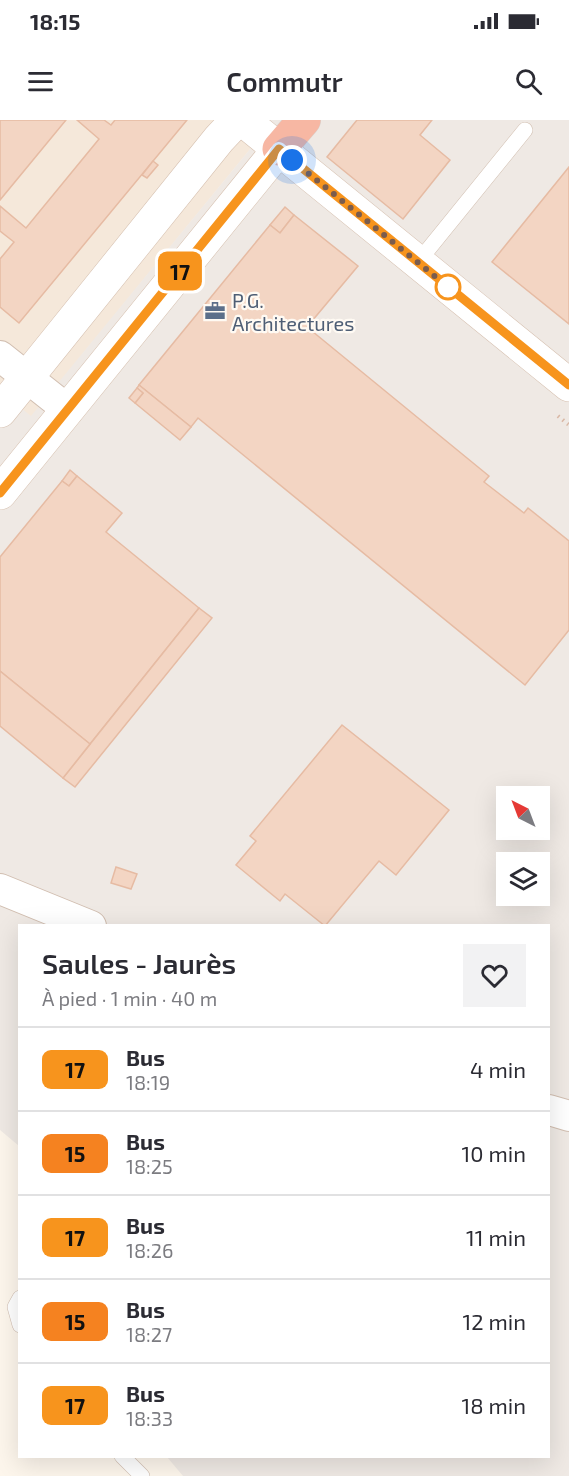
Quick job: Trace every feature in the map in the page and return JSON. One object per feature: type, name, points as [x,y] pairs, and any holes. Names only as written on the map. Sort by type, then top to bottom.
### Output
[{"type":"highway","points":[[279,149],[304,120]]},
{"type":"main road","points":[[0,411],[219,139],[237,120]]},
{"type":"main road","points":[[243,120],[569,385]]},
{"type":"main road","points":[[0,493],[279,149]]},
{"type":"street","points":[[0,356],[68,410]]},
{"type":"street","points":[[0,889],[86,924]]},
{"type":"street","points":[[550,1110],[569,1116]]},
{"type":"lane","points":[[418,262],[525,130]]},
{"type":"lane","points":[[18,1302],[15,1307],[18,1318]]},
{"type":"lane","points":[[124,1458],[142,1476]]},
{"type":"shaded area","points":[[0,120],[238,120],[260,137],[31,417],[0,391]]},
{"type":"shaded area","points":[[238,120],[569,120],[569,1476],[183,1476],[168,1458],[550,1458],[550,924],[18,924],[18,1145],[0,1130],[0,391],[31,416],[259,138]]},
{"type":"building","points":[[0,120],[66,120],[0,200]]},
{"type":"building","points":[[77,120],[104,120],[111,125],[115,120],[187,120],[19,323],[0,307],[0,259],[14,242],[0,231],[0,206],[26,228],[99,139]]},
{"type":"building","points":[[357,120],[432,120],[420,135],[450,160],[403,219],[327,157]]},
{"type":"building","points":[[153,161],[158,165],[147,178],[142,175]]},
{"type":"building","points":[[569,167],[569,324],[492,262]]},
{"type":"building","points":[[285,207],[294,215],[280,233],[270,225]]},
{"type":"building","points":[[294,215],[358,266],[307,327],[489,476],[484,482],[524,513],[528,508],[569,541],[569,630],[525,685],[198,418],[191,427],[139,385],[270,225],[280,233]]},
{"type":"building","points":[[139,385],[191,427],[180,440],[135,403],[143,393],[137,388]]},
{"type":"building","points":[[137,388],[143,393],[135,403],[129,398]]},
{"type":"building","points":[[70,470],[77,476],[69,486],[62,481]]},
{"type":"building","points":[[77,476],[122,513],[106,532],[199,608],[90,744],[0,671],[0,557],[62,481],[69,486]]},
{"type":"building","points":[[199,608],[212,618],[75,787],[63,778]]},
{"type":"building","points":[[0,671],[90,744],[63,778],[0,726]]},
{"type":"building","points":[[342,725],[449,810],[396,875],[379,861],[327,924],[322,924],[285,894],[280,901],[236,865],[256,841],[250,836]]},
{"type":"building","points":[[116,867],[137,874],[131,889],[111,883]]},
{"type":"bus line","name":"17","points":[[0,493],[279,149],[569,385]]},
{"type":"place","name":"P.G. Architectures","points":[[215,311]]},
{"type":"route","points":[[292,160],[448,287]]}]
